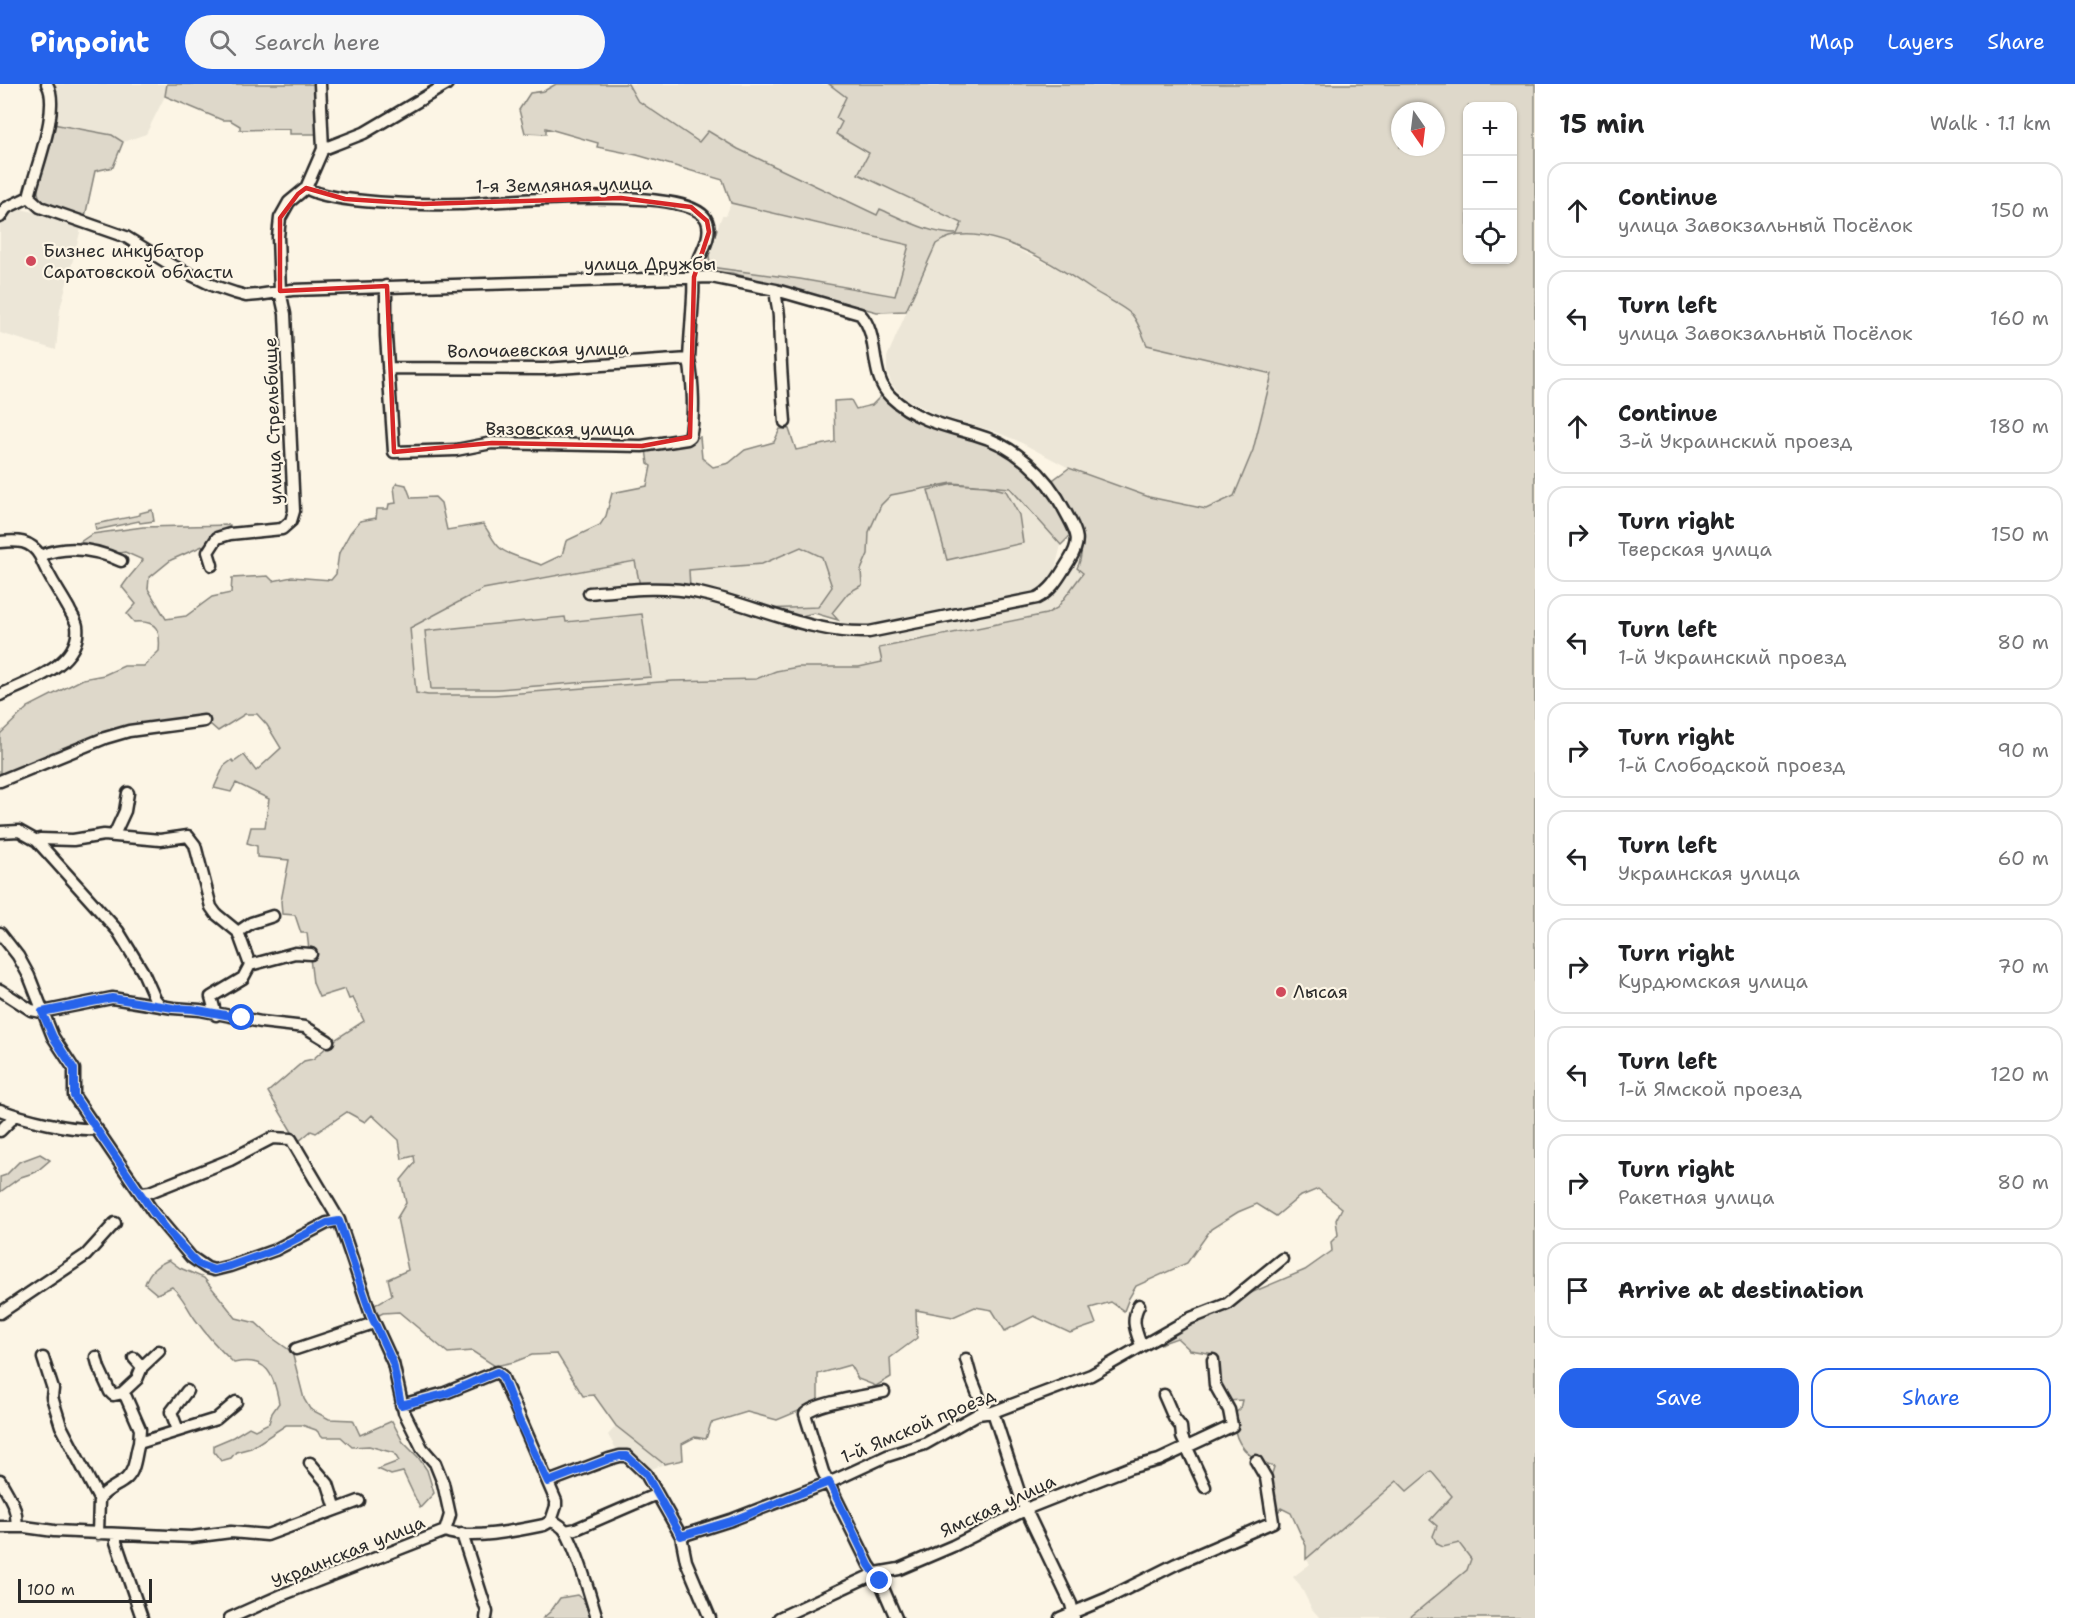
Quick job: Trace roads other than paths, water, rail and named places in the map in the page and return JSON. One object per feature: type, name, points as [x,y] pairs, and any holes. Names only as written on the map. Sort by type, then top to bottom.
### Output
[{"type":"street","points":[[280,291],[278,237],[280,218],[289,202],[306,188],[323,149],[320,84]]},
{"type":"street","points":[[323,149],[364,133],[447,84]]},
{"type":"street","points":[[0,217],[6,208],[29,197],[49,122],[52,100],[49,89]]},
{"type":"street","name":"1-я Земляная улица","points":[[306,188],[313,193],[345,199],[423,204],[568,198],[667,200],[701,212],[707,221],[709,232],[694,277],[688,359],[691,371],[690,437]]},
{"type":"street","name":"улица Дружбы","points":[[29,197],[40,207],[126,237],[171,265],[214,286],[246,296],[280,291],[386,286],[711,277],[776,290],[860,314],[866,320],[870,332],[879,376],[892,399],[925,419],[999,443],[1022,457],[1059,499],[1074,529],[1077,548],[1047,593],[1037,598],[869,632],[820,627],[696,592],[642,589],[589,592]]},
{"type":"street","points":[[386,286],[388,368]]},
{"type":"street","points":[[776,290],[785,422]]},
{"type":"street","name":"улица Стрельбище","points":[[212,565],[208,552],[217,538],[230,534],[282,529],[291,521],[294,511],[285,314],[280,291]]},
{"type":"street","name":"Волочаевская улица","points":[[388,368],[544,369],[688,359]]},
{"type":"street","name":"Вязовская улица","points":[[388,368],[393,452],[456,450],[492,443],[642,446],[690,437]]},
{"type":"street","points":[[0,542],[24,541],[37,550],[46,571],[77,625],[75,640],[66,658],[58,667],[0,695]]},
{"type":"street","points":[[40,556],[58,549],[80,549],[100,552],[121,561]]},
{"type":"street","points":[[0,781],[105,738],[129,731],[204,721]]},
{"type":"street","points":[[114,835],[125,811],[128,793]]},
{"type":"street","points":[[0,832],[19,831],[37,841],[118,931],[160,1005]]},
{"type":"street","points":[[37,841],[40,839],[74,840],[104,835],[160,840],[188,836],[191,838],[211,908],[238,932],[250,964],[243,978],[211,997],[216,1015]]},
{"type":"street","points":[[238,932],[251,923],[273,916]]},
{"type":"street","points":[[0,933],[18,956],[29,976],[53,1037],[74,1069],[74,1096],[166,1228],[191,1257],[214,1270],[275,1250],[327,1223],[339,1221]]},
{"type":"street","points":[[250,964],[296,953],[311,954]]},
{"type":"street","points":[[0,990],[31,1010],[42,1012],[112,998],[305,1027],[328,1041]]},
{"type":"street","points":[[0,1110],[62,1126],[98,1129]]},
{"type":"street","points":[[0,1131],[10,1122],[13,1115]]},
{"type":"street","points":[[142,1193],[150,1192],[230,1160],[272,1138],[291,1139],[339,1221],[374,1323],[393,1363],[401,1405],[417,1440],[435,1463],[443,1483],[450,1515],[445,1531]]},
{"type":"street","points":[[0,1313],[50,1277],[86,1255],[116,1223]]},
{"type":"street","name":"1-й Ямской проезд","points":[[681,1536],[731,1521],[887,1456],[925,1444],[958,1424],[1091,1374],[1191,1318],[1227,1304],[1282,1259]]},
{"type":"street","points":[[1140,1305],[1134,1314],[1133,1323],[1141,1345]]},
{"type":"street","points":[[296,1349],[374,1323]]},
{"type":"street","points":[[96,1358],[113,1395],[122,1393],[159,1350]]},
{"type":"street","points":[[43,1358],[53,1389],[52,1397],[62,1426],[99,1499],[98,1534]]},
{"type":"street","points":[[134,1358],[142,1367]]},
{"type":"street","points":[[966,1359],[971,1377],[989,1412],[1026,1510],[1074,1615]]},
{"type":"street","name":"Ямская улица","points":[[779,1618],[876,1573],[898,1569],[1026,1510],[1129,1468],[1159,1460],[1232,1426],[1229,1410],[1215,1385],[1213,1360]]},
{"type":"street","points":[[401,1405],[445,1394],[497,1372],[502,1376],[519,1420],[548,1482],[556,1506],[551,1521],[566,1531],[585,1578],[597,1618]]},
{"type":"street","points":[[178,1430],[171,1412],[187,1390]]},
{"type":"street","points":[[884,1392],[809,1409],[805,1414],[823,1472],[869,1565],[876,1573],[896,1618]]},
{"type":"street","points":[[99,1499],[102,1494],[127,1478],[133,1468],[140,1443],[140,1429],[122,1393]]},
{"type":"street","points":[[1164,1395],[1174,1418],[1181,1427],[1182,1437],[1205,1487]]},
{"type":"street","points":[[140,1443],[216,1419],[236,1402]]},
{"type":"street","points":[[548,1482],[620,1456],[627,1456],[646,1474],[681,1536],[686,1561],[710,1618]]},
{"type":"street","points":[[1060,1618],[1074,1615],[1176,1564],[1273,1522],[1266,1478],[1256,1461]]},
{"type":"street","points":[[310,1462],[328,1484],[336,1509]]},
{"type":"street","points":[[0,1480],[10,1496],[18,1519],[16,1526]]},
{"type":"street","points":[[566,1531],[576,1529],[657,1494]]},
{"type":"street","points":[[0,1527],[16,1526],[116,1535],[192,1537],[231,1532],[267,1535],[359,1501]]},
{"type":"street","name":"Украинская улица","points":[[230,1618],[284,1594],[445,1531],[486,1534],[544,1525],[551,1521]]},
{"type":"street","points":[[462,1534],[487,1612],[486,1618]]},
{"type":"street","points":[[116,1535],[116,1542],[142,1618]]},
{"type":"place","name":"Бизнес инкубатор Саратовской области","points":[[31,261]]},
{"type":"place","name":"Лысая","points":[[1281,992]]}]
